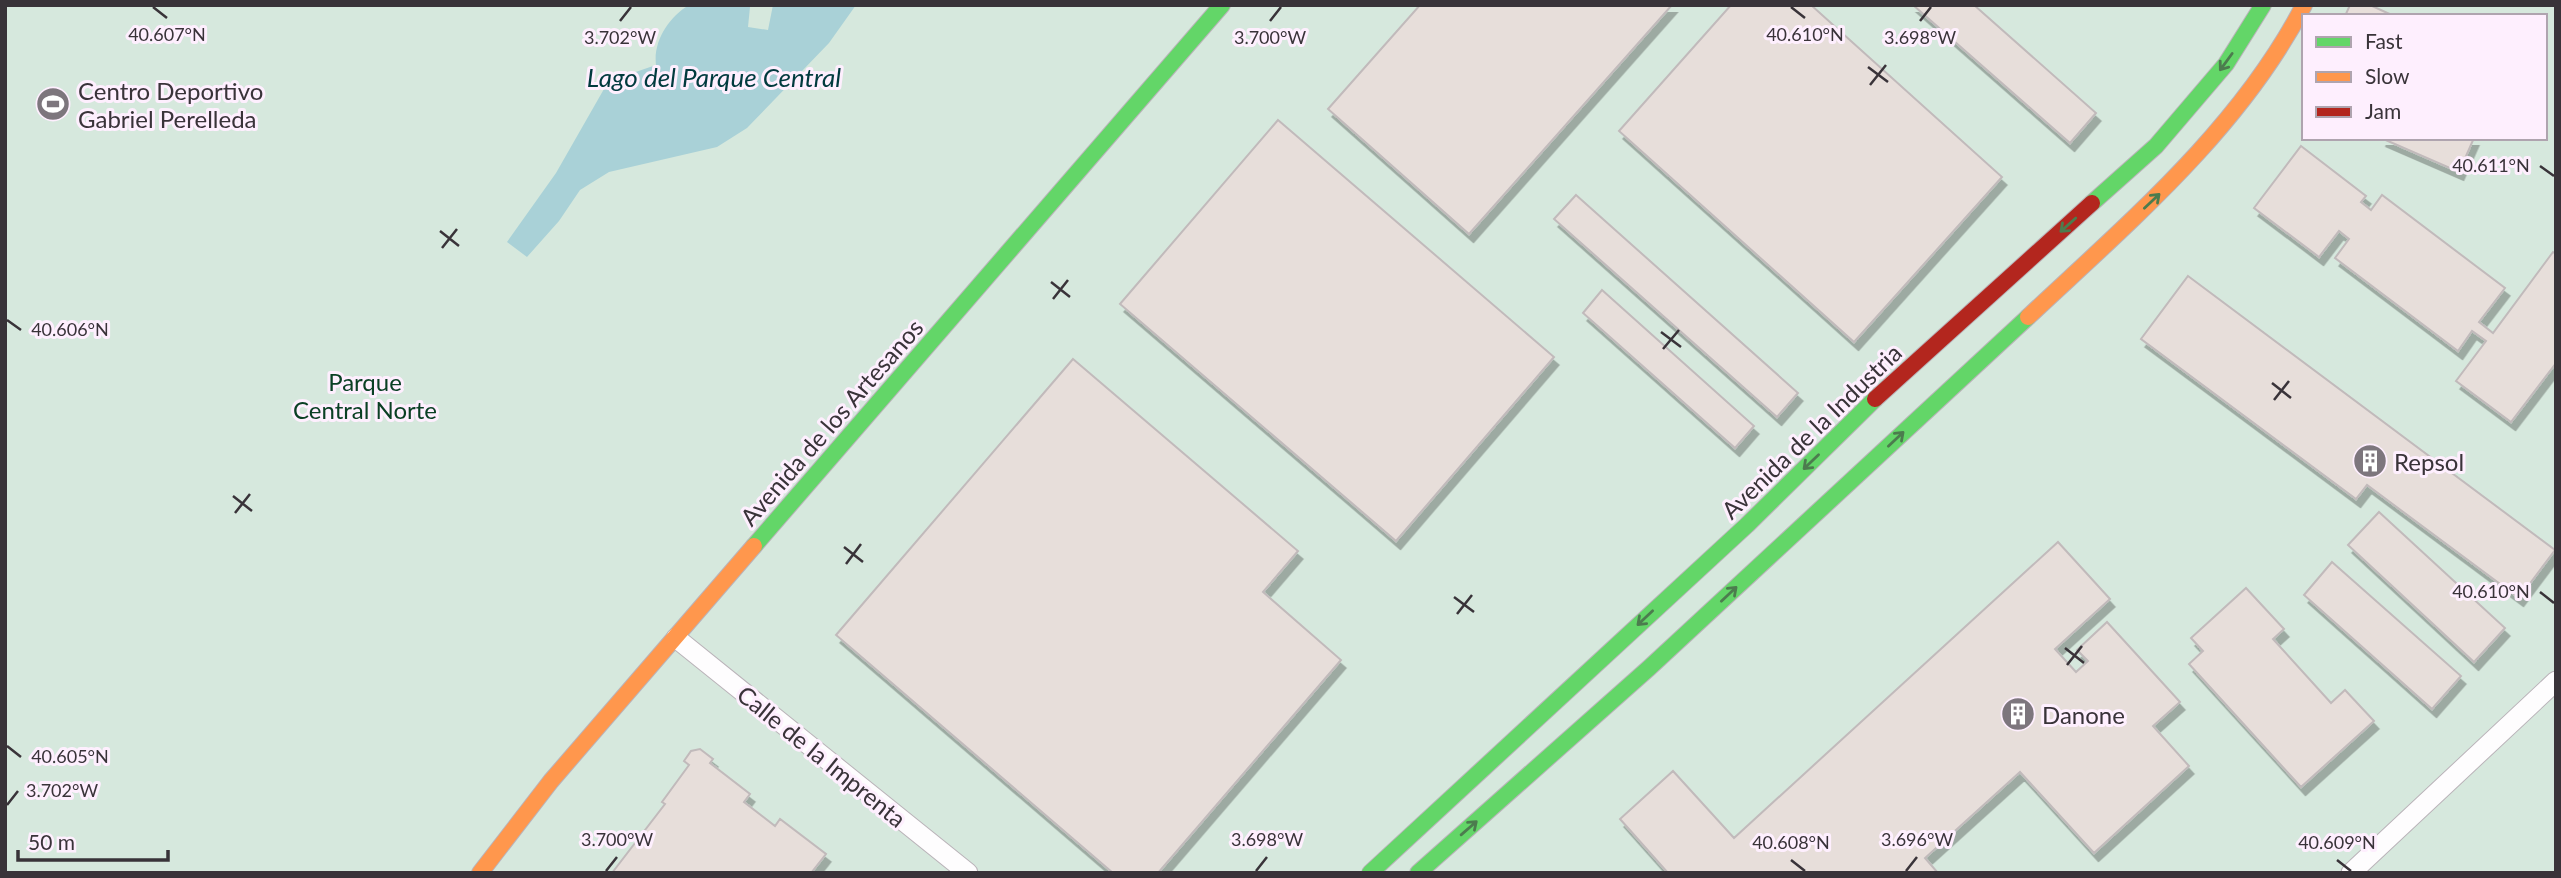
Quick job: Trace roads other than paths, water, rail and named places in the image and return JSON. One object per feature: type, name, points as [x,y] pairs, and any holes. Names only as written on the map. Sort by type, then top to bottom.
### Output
[{"type":"street","name":"Avenida de los Artesanos","points":[[480,873],[524,815],[761,536],[1083,169],[1222,5]]},
{"type":"street","name":"Avenida de la Industria","points":[[1370,873],[1747,525],[1877,397],[2156,146],[2226,64],[2263,5]]},
{"type":"street","points":[[1418,873],[1649,668],[2161,192],[2254,86],[2288,36],[2304,5]]},
{"type":"street","name":"Calle de la Imprenta","points":[[676,638],[968,873]]},
{"type":"street","points":[[2351,873],[2556,681]]},
{"type":"water","name":"Lago del Parque Central","points":[[689,5],[746,5],[750,7],[748,27],[768,30],[773,5],[856,5],[829,43],[747,128],[717,147],[609,172],[580,190],[559,221],[527,257],[507,242],[556,173],[604,89],[618,78],[656,65],[657,47],[664,30],[675,16]]},
{"type":"place","name":"Centro Deportivo Gabriel Perelleda","points":[[53,104]]},
{"type":"place","name":"Repsol","points":[[2370,461]]},
{"type":"place","name":"Danone","points":[[2018,714]]},
{"type":"park label","name":"Parque Central Norte","points":[[365,395]]}]
